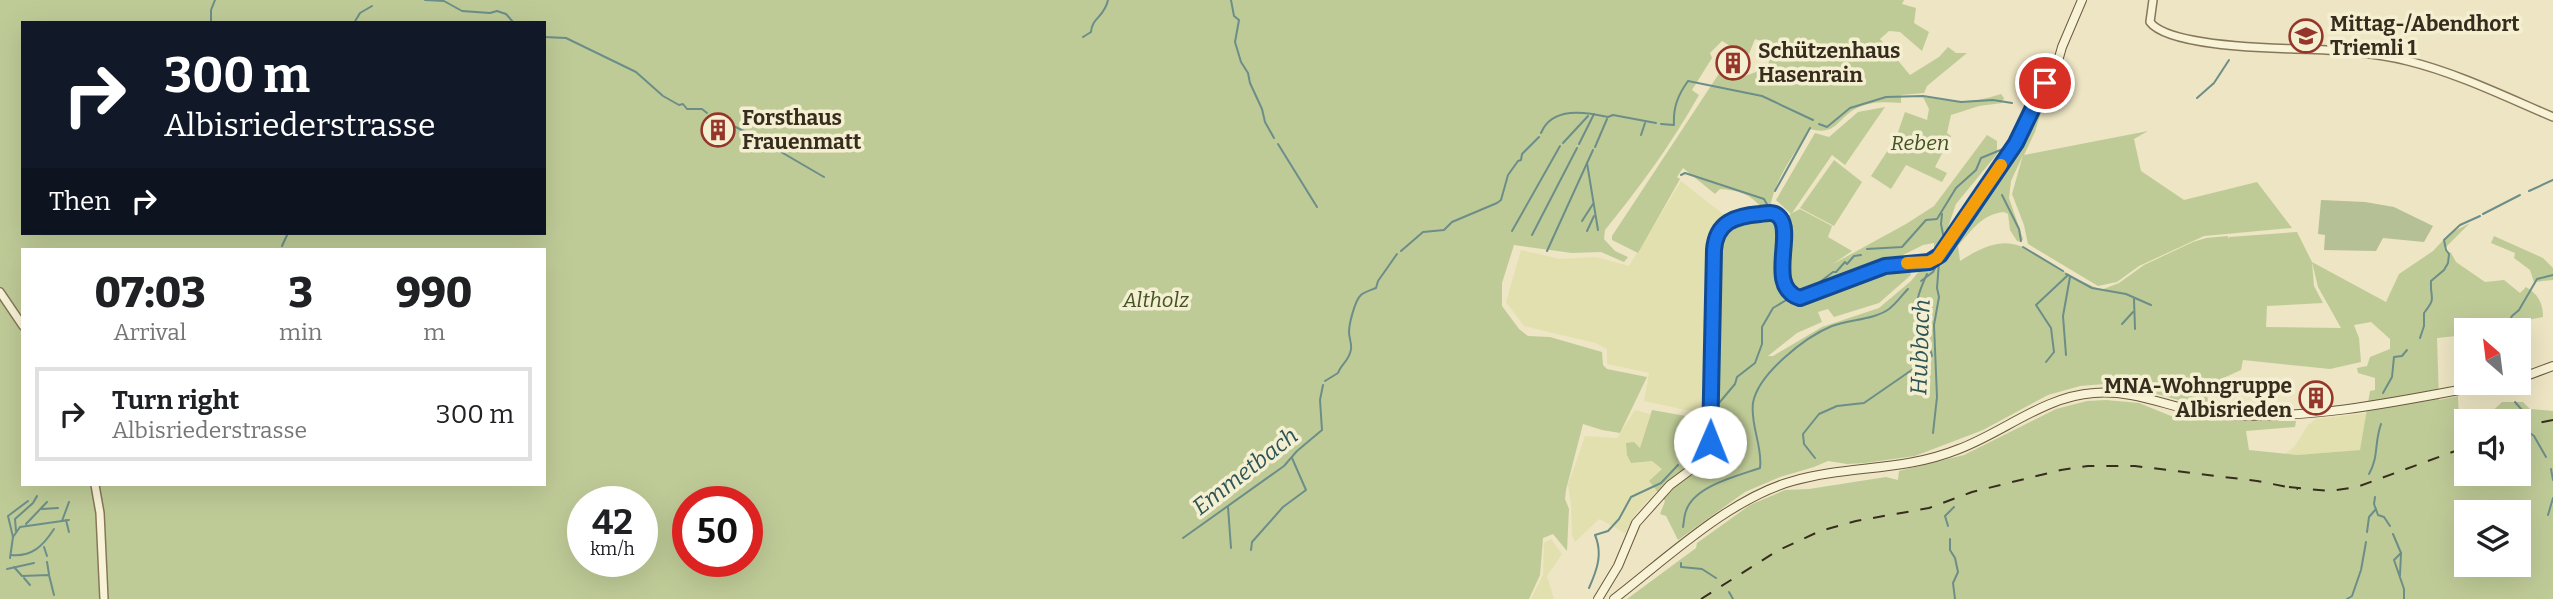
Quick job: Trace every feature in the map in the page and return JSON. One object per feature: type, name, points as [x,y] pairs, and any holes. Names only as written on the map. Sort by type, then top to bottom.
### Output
[{"type":"main road","points":[[1598,599],[1613,577],[1630,533],[1640,516],[1674,481],[1701,462],[1708,451],[1714,250],[1720,229],[1737,217],[1767,213],[1778,216],[1783,225],[1782,260],[1785,283],[1789,292],[1800,298],[1890,265],[1929,262],[1937,258],[2021,134],[2040,90],[2056,68],[2082,0]]},
{"type":"main road","points":[[2531,374],[2553,366]]},
{"type":"main road","points":[[1614,599],[1722,516],[1764,491],[1808,477],[1892,467],[1940,456],[1981,439],[2052,403],[2077,396],[2123,393],[2211,415],[2307,414],[2345,411],[2454,391]]},
{"type":"street","points":[[2152,0],[2150,22],[2160,30],[2225,45],[2400,59],[2434,68],[2553,117]]},
{"type":"street","points":[[0,292],[21,323]]},
{"type":"street","points":[[95,486],[100,513],[104,599]]},
{"type":"shaded area","points":[[1681,181],[1723,214],[1713,227],[1704,414],[1644,401],[1649,373],[1607,364],[1607,349],[1595,343],[1524,326],[1506,302],[1521,250],[1560,259],[1596,257],[1629,266]]},
{"type":"shaded area","points":[[1635,410],[1650,414],[1643,443],[1679,468],[1637,512],[1625,533],[1599,519],[1575,542],[1572,535],[1568,485],[1585,436],[1617,438]]},
{"type":"shaded area","points":[[2367,413],[2361,450],[2285,454],[2316,419]]},
{"type":"shaded area","points":[[1551,539],[1562,554],[1547,576],[1554,599],[1531,599],[1543,575],[1544,543]]},
{"type":"green space","name":"Altholz","points":[[0,0],[1904,0],[1902,4],[1916,8],[1914,23],[1929,32],[1922,51],[1900,32],[1889,31],[1880,39],[1910,75],[1939,57],[1948,47],[1956,53],[1967,53],[1927,86],[1924,93],[1901,95],[1901,103],[1868,104],[1850,112],[1831,128],[1819,131],[1810,129],[1780,177],[1770,208],[1762,209],[1749,196],[1738,192],[1720,189],[1715,194],[1683,168],[1677,177],[1680,179],[1638,253],[1612,240],[1612,236],[1726,63],[1745,76],[1756,72],[1759,66],[1767,67],[1775,46],[1755,39],[1749,54],[1722,41],[1710,53],[1712,58],[1692,90],[1699,95],[1678,130],[1605,230],[1604,239],[1615,251],[1628,257],[1624,262],[1601,252],[1572,253],[1514,245],[1502,283],[1502,306],[1519,329],[1528,336],[1550,337],[1602,352],[1603,365],[1607,369],[1647,377],[1620,433],[1583,424],[1566,490],[1565,499],[1569,509],[1567,551],[1553,534],[1543,538],[1540,575],[1529,599],[0,599]]},
{"type":"green space","name":"Reben","points":[[2001,94],[2004,98],[2002,103],[1979,106],[1951,115],[1947,133],[1951,136],[1935,167],[1947,173],[1942,182],[1906,165],[1891,189],[1871,176],[1896,138],[1905,112],[1927,120],[1929,109],[1923,97],[1962,101]]},
{"type":"green space","points":[[2041,98],[2049,104],[2041,112],[2024,155],[2148,131],[2134,139],[2141,171],[2184,200],[2257,182],[2292,228],[2204,236],[2139,266],[2117,282],[2098,286],[2028,244],[2012,194],[2023,155],[2011,181],[2009,198],[2023,239],[2021,242],[2017,241],[2010,230],[2008,214],[1996,213],[1978,224],[1958,246],[1960,261],[1991,245],[2015,244],[2101,290],[2119,283],[2144,265],[2206,238],[2228,236],[2228,239],[2297,232],[2312,262],[2386,302],[2399,274],[2433,251],[2449,234],[2470,223],[2444,249],[2451,253],[2456,262],[2485,282],[2504,280],[2520,293],[2526,287],[2539,299],[2543,317],[2454,318],[2454,336],[2437,338],[2439,400],[2458,396],[2459,409],[2454,409],[2454,486],[2531,486],[2531,409],[2553,411],[2553,599],[1627,599],[1750,505],[1785,490],[1886,477],[1898,480],[1899,471],[1964,455],[2056,409],[2087,401],[2139,403],[2176,418],[2191,420],[2296,421],[2295,427],[2246,431],[2249,450],[2297,455],[2360,450],[2370,391],[2375,390],[2375,378],[2358,373],[2357,368],[2367,366],[2370,357],[2390,349],[2390,339],[2371,322],[2354,325],[2359,338],[2361,362],[2330,369],[2243,360],[2241,370],[2208,385],[2206,390],[2209,406],[2218,405],[2225,409],[2204,407],[2117,383],[2080,386],[2048,395],[1983,430],[1915,456],[1865,463],[1828,461],[1780,477],[1745,492],[1678,540],[1666,516],[1660,514],[1665,501],[1649,481],[1662,469],[1652,461],[1631,463],[1626,443],[1634,442],[1640,448],[1652,410],[1714,421],[1717,247],[1726,229],[1745,219],[1773,217],[1778,224],[1780,285],[1784,294],[1794,288],[1791,288],[1786,257],[1786,218],[1791,214],[1776,200],[1815,133],[1829,137],[1858,112],[1885,107],[1845,165],[1832,155],[1792,213],[1800,209],[1832,226],[1828,237],[1852,251],[1833,264],[1934,206],[1987,135],[1997,141],[1997,154],[1956,204],[1948,227],[1954,242],[2024,136]],"holes":[[[1934,243],[1934,252],[1950,250],[1946,260],[1921,269],[1879,308],[1822,327],[1773,356],[1768,356],[1797,333],[1822,322],[1818,312],[1828,309],[1834,317],[1879,303],[1911,275],[1909,267],[1889,270],[1803,303],[1792,301],[1804,293]],[[2312,262],[2318,287],[2341,328],[2266,327],[2267,306],[2323,303],[2314,286]]]},
{"type":"green space","name":"Reben","points":[[1834,160],[1862,182],[1834,226],[1800,208]]},
{"type":"green space","points":[[2321,200],[2365,202],[2394,207],[2433,226],[2424,242],[2383,238],[2376,251],[2324,250],[2325,235],[2318,234]]},
{"type":"green space","points":[[2494,236],[2543,258],[2553,268],[2553,280],[2534,282],[2530,270],[2514,258],[2515,253],[2491,243]]},
{"type":"green space","points":[[2502,402],[2523,402],[2530,409],[2495,409]]},
{"type":"waterway","points":[[211,21],[215,0]]},
{"type":"waterway","points":[[425,0],[444,1],[462,11],[497,11],[506,14],[512,21]]},
{"type":"waterway","points":[[1083,37],[1091,32],[1108,0]]},
{"type":"waterway","points":[[1231,0],[1234,16],[1239,20],[1235,42],[1241,62],[1274,138]]},
{"type":"waterway","points":[[355,21],[360,13],[372,6]]},
{"type":"waterway","points":[[546,37],[566,38],[636,72],[663,96],[679,105],[683,104],[687,109],[702,109],[707,113]]},
{"type":"waterway","points":[[2197,98],[2214,83],[2229,60]]},
{"type":"waterway","name":"Emmetbach","points":[[1661,124],[1674,125],[1677,102],[1688,81],[1762,96],[1813,120]]},
{"type":"waterway","name":"Emmetbach","points":[[1819,124],[1827,127],[1850,108],[1886,97],[1923,96],[1961,102],[1993,100],[2012,103]]},
{"type":"waterway","name":"Emmetbach","points":[[1541,133],[1553,118],[1570,113],[1608,117],[1613,115],[1656,123]]},
{"type":"waterway","points":[[1579,144],[1594,114]]},
{"type":"waterway","points":[[713,116],[752,135],[824,177]]},
{"type":"waterway","points":[[1563,143],[1588,116]]},
{"type":"waterway","points":[[1595,147],[1607,119]]},
{"type":"waterway","points":[[1641,135],[1645,123]]},
{"type":"waterway","points":[[1775,191],[1810,128]]},
{"type":"waterway","name":"Emmetbach","points":[[1401,251],[1423,232],[1444,230],[1452,222],[1501,200],[1508,175],[1521,160],[1522,154],[1539,137]]},
{"type":"waterway","points":[[1278,144],[1317,207]]},
{"type":"waterway","points":[[1512,231],[1560,146]]},
{"type":"waterway","points":[[1532,235],[1577,148]]},
{"type":"waterway","name":"Hubbach","points":[[1867,249],[1902,247],[1926,220],[1937,219],[1956,188],[1976,170],[1981,158],[2003,149]]},
{"type":"waterway","points":[[1547,251],[1593,150]]},
{"type":"waterway","points":[[1587,163],[1598,230]]},
{"type":"waterway","points":[[1681,175],[1685,173],[1764,199],[1768,206]]},
{"type":"waterway","points":[[2529,191],[2553,180]]},
{"type":"waterway","points":[[2002,195],[2019,229],[2021,241]]},
{"type":"waterway","points":[[2483,214],[2520,195]]},
{"type":"waterway","points":[[1582,221],[1593,204]]},
{"type":"waterway","name":"Hubbach","points":[[1942,214],[1944,239]]},
{"type":"waterway","points":[[1587,231],[1594,216]]},
{"type":"waterway","points":[[2420,338],[2424,313],[2432,301],[2431,281],[2448,263],[2449,254],[2444,240],[2460,225],[2480,216]]},
{"type":"waterway","points":[[282,246],[287,235]]},
{"type":"waterway","points":[[2023,247],[2063,271]]},
{"type":"waterway","name":"Emmetbach","points":[[1325,381],[1338,373],[1349,356],[1350,324],[1359,298],[1376,288],[1397,254]]},
{"type":"waterway","points":[[1797,291],[1816,285],[1836,272],[1845,262],[1847,264],[1854,256],[1861,255]]},
{"type":"waterway","name":"Hubbach","points":[[1933,433],[1937,397],[1934,325],[1939,297],[1939,262]]},
{"type":"waterway","points":[[1921,281],[1933,272],[1937,264]]},
{"type":"waterway","points":[[1815,458],[1804,444],[1803,434],[1819,414],[1837,406],[1864,403],[1932,356],[1916,312],[1927,274]]},
{"type":"waterway","points":[[2046,362],[2054,352],[2051,328],[2036,305],[2068,275],[2066,274]]},
{"type":"waterway","points":[[2068,275],[2092,288],[2126,294],[2151,305]]},
{"type":"waterway","points":[[2511,318],[2519,310],[2537,279],[2553,275]]},
{"type":"waterway","points":[[2066,355],[2063,316],[2070,277]]},
{"type":"waterway","points":[[1683,527],[1686,511],[1698,495],[1717,483],[1760,468],[1753,403],[1764,380],[1773,369],[1796,348],[1821,331],[1883,313],[1908,289]]},
{"type":"waterway","points":[[1714,409],[1735,384],[1737,377],[1755,363],[1762,344],[1762,327],[1773,308],[1788,299]]},
{"type":"waterway","points":[[2134,299],[2135,329]]},
{"type":"waterway","points":[[2122,324],[2133,312]]},
{"type":"waterway","points":[[2383,393],[2392,377],[2394,357],[2402,356],[2407,350]]},
{"type":"waterway","name":"Emmetbach","points":[[1183,538],[1284,466],[1322,430],[1320,400],[1323,385]]},
{"type":"waterway","points":[[2515,402],[2521,409]]},
{"type":"waterway","points":[[1682,460],[1700,441],[1705,417]]},
{"type":"waterway","points":[[2369,474],[2381,424]]},
{"type":"waterway","points":[[2531,434],[2546,457]]},
{"type":"waterway","points":[[1251,550],[1252,542],[1283,507],[1306,490],[1292,458]]},
{"type":"waterway","points":[[1589,588],[1598,562],[1599,549],[1595,535],[1608,531],[1619,519],[1631,497],[1661,483],[1678,465]]},
{"type":"waterway","points":[[2551,469],[2553,480]]},
{"type":"waterway","points":[[16,531],[15,519],[37,496]]},
{"type":"waterway","points":[[2375,497],[2374,504],[2378,515],[2384,517],[2390,526]]},
{"type":"waterway","points":[[2548,515],[2553,498]]},
{"type":"waterway","points":[[13,537],[8,516],[28,501]]},
{"type":"waterway","points":[[26,524],[47,502]]},
{"type":"waterway","points":[[62,521],[69,502]]},
{"type":"waterway","points":[[1228,507],[1231,548]]},
{"type":"waterway","name":"Hubbach","points":[[1948,526],[1945,516],[1954,507]]},
{"type":"waterway","points":[[42,509],[58,508]]},
{"type":"waterway","points":[[2367,532],[2369,517],[2376,509]]},
{"type":"waterway","points":[[66,520],[69,532]]},
{"type":"waterway","points":[[10,558],[13,537],[20,527],[69,520]]},
{"type":"waterway","points":[[11,555],[25,554],[36,549],[54,529]]},
{"type":"waterway","points":[[2393,534],[2401,553],[2394,560],[2404,589],[2404,599]]},
{"type":"waterway","name":"Hubbach","points":[[1950,539],[1950,550],[1958,572],[1953,583],[1955,599]]},
{"type":"waterway","points":[[2347,599],[2352,596],[2361,570],[2366,542]]},
{"type":"waterway","points":[[44,547],[47,556]]},
{"type":"waterway","points":[[2400,575],[2401,553]]},
{"type":"waterway","points":[[47,562],[49,574]]},
{"type":"waterway","points":[[7,569],[34,563]]},
{"type":"waterway","points":[[1681,563],[1681,567],[1702,569],[1716,578]]},
{"type":"waterway","points":[[14,567],[22,576],[49,575],[54,595]]},
{"type":"waterway","points":[[24,578],[30,585]]},
{"type":"waterway","points":[[1729,592],[1733,599]]},
{"type":"railway","points":[[2531,424],[2553,420]]},
{"type":"railway","points":[[2289,487],[2329,491],[2357,487],[2454,451]]},
{"type":"railway","points":[[1701,599],[1777,551],[1820,531],[1856,521],[1929,508],[1972,492],[2061,470],[2088,466],[2135,466],[2257,481],[2298,489]]},
{"type":"slow traffic","points":[[1907,263],[1929,262],[1937,258],[2001,165]]},
{"type":"place","name":"Mittag-/Abendhort Triemli 1","points":[[2306,36]]},
{"type":"place","name":"Schützenhaus Hasenrain","points":[[1733,63]]},
{"type":"place","name":"Forsthaus Frauenmatt","points":[[718,130]]},
{"type":"place","name":"MNA-Wohngruppe Albisrieden","points":[[2316,398]]},
{"type":"route","points":[[1710,442],[1714,243],[1723,226],[1744,215],[1772,213],[1780,218],[1783,225],[1782,260],[1786,288],[1793,296],[1800,298],[1890,265],[1932,261],[1940,255],[2016,143],[2045,83]]}]
